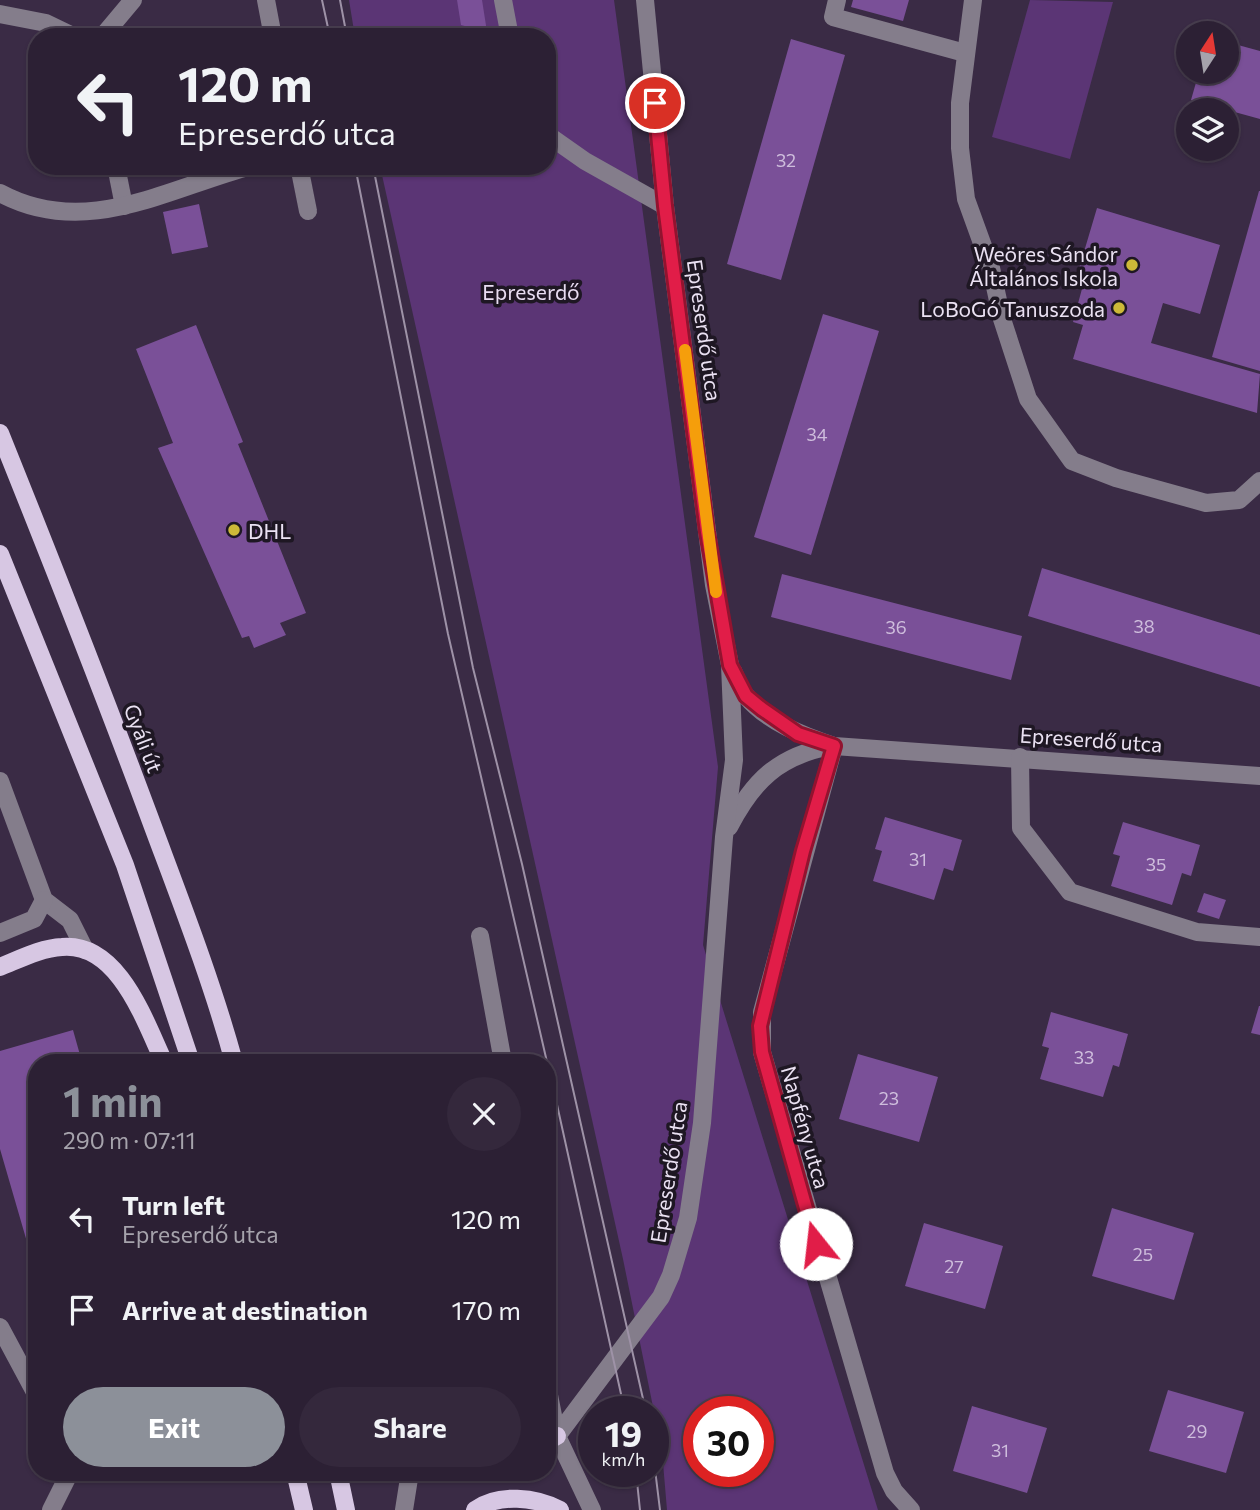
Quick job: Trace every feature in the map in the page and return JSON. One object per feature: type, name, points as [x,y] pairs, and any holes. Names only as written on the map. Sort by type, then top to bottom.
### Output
[{"type":"main road","name":"Gyáli út","points":[[0,433],[85,645],[186,914],[220,1011],[232,1054]]},
{"type":"main road","points":[[0,554],[125,865],[188,1054]]},
{"type":"main road","points":[[0,967],[48,949],[65,946],[85,950],[110,966],[122,981],[160,1054]]},
{"type":"main road","points":[[297,1481],[304,1510]]},
{"type":"main road","points":[[340,1481],[346,1510]]},
{"type":"main road","points":[[475,1510],[513,1499],[531,1500],[560,1510]]},
{"type":"street","points":[[110,28],[134,0]]},
{"type":"street","points":[[266,0],[271,28]]},
{"type":"street","points":[[503,0],[508,28]]},
{"type":"street","name":"Epreserdő utca","points":[[556,1433],[661,1297],[680,1250],[688,1218],[702,1124],[724,837],[734,760],[730,665],[714,585],[665,206],[645,0]]},
{"type":"street","points":[[837,0],[833,17],[965,53]]},
{"type":"street","points":[[973,0],[960,103],[960,148],[966,199],[991,268],[1002,318],[1028,399],[1072,461],[1116,478],[1206,503],[1239,500],[1260,481]]},
{"type":"street","points":[[0,14],[46,23],[56,28]]},
{"type":"street","points":[[556,141],[585,161],[665,206]]},
{"type":"street","points":[[118,175],[124,206]]},
{"type":"street","points":[[0,193],[30,207],[64,214],[88,213],[124,206],[222,175]]},
{"type":"street","points":[[301,175],[308,211]]},
{"type":"street","name":"Epreserdő utca","points":[[730,665],[746,696],[757,705],[798,734],[834,746]]},
{"type":"street","name":"Epreserdő utca","points":[[724,837],[745,797],[773,769],[802,751],[834,746],[1260,776]]},
{"type":"street","name":"Napfény utca","points":[[834,746],[762,1012],[760,1039],[812,1231],[885,1472],[910,1509]]},
{"type":"street","points":[[1020,757],[1021,828],[1070,892],[1197,932],[1260,937]]},
{"type":"street","points":[[0,781],[44,900],[70,920],[85,950]]},
{"type":"street","points":[[0,933],[34,919],[44,900]]},
{"type":"street","points":[[480,936],[501,1054]]},
{"type":"street","points":[[0,1327],[28,1379]]},
{"type":"street","points":[[556,1445],[592,1510]]},
{"type":"street","points":[[51,1510],[66,1481]]},
{"type":"street","points":[[404,1510],[409,1481]]},
{"type":"green space","name":"Epreserdő","points":[[349,0],[614,0],[718,767],[703,945],[878,1510],[667,1510],[665,1487],[669,1487],[669,1396],[651,1396],[623,1259],[382,175],[556,175],[556,28],[354,28]]},
{"type":"green space","points":[[1030,0],[1113,2],[1070,159],[992,137]]},
{"type":"building","points":[[457,0],[482,0],[486,28],[461,25]]},
{"type":"building","points":[[853,0],[909,0],[903,21],[851,7]]},
{"type":"building","points":[[791,39],[845,55],[781,280],[727,264]]},
{"type":"building","points":[[1239,45],[1260,51],[1260,119],[1239,113],[1239,98],[1192,98],[1196,84],[1239,84]]},
{"type":"building","points":[[1260,191],[1260,371],[1212,357]]},
{"type":"building","points":[[199,204],[208,247],[172,254],[163,212]]},
{"type":"building","name":"LoBoGó Tanuszoda","points":[[1097,208],[1220,245],[1200,314],[1163,303],[1151,343],[1260,374],[1257,413],[1073,359],[1083,325],[1073,322],[1086,274],[1078,272]]},
{"type":"building","points":[[823,314],[879,331],[811,555],[754,537]]},
{"type":"building","name":"DHL","points":[[196,325],[243,442],[238,444],[306,613],[280,623],[286,635],[254,648],[249,636],[242,638],[158,448],[173,443],[136,349]]},
{"type":"building","points":[[1042,568],[1260,635],[1260,687],[1028,616]]},
{"type":"building","points":[[782,574],[1022,636],[1011,680],[771,617]]},
{"type":"building","points":[[885,817],[962,840],[953,871],[944,868],[934,900],[873,881],[882,851],[875,849]]},
{"type":"building","points":[[1123,822],[1200,845],[1191,876],[1182,873],[1172,905],[1111,886],[1120,856],[1113,854]]},
{"type":"building","points":[[1204,893],[1226,900],[1219,919],[1197,912]]},
{"type":"building","points":[[1260,1006],[1260,1035],[1251,1033]]},
{"type":"building","points":[[1051,1012],[1128,1034],[1119,1067],[1113,1065],[1103,1097],[1040,1079],[1049,1048],[1042,1046]]},
{"type":"building","points":[[73,1030],[80,1054],[28,1054],[28,1245],[0,1149],[0,1051]]},
{"type":"building","points":[[858,1054],[938,1077],[919,1142],[839,1119]]},
{"type":"building","points":[[1112,1208],[1194,1233],[1174,1300],[1092,1276]]},
{"type":"building","points":[[924,1223],[1003,1246],[985,1309],[905,1286]]},
{"type":"building","points":[[1168,1390],[1244,1412],[1226,1473],[1149,1451]]},
{"type":"building","points":[[972,1406],[1047,1428],[1027,1493],[953,1471]]},
{"type":"tram line","points":[[322,0],[328,28]]},
{"type":"tram line","points":[[340,0],[345,28]]},
{"type":"tram line","points":[[357,175],[448,634],[545,1054]]},
{"type":"tram line","points":[[375,175],[473,668],[522,864],[642,1396]]},
{"type":"tram line","points":[[556,1100],[621,1396]]},
{"type":"tram line","points":[[638,1487],[640,1510]]},
{"type":"tram line","points":[[657,1487],[660,1510]]},
{"type":"slow traffic","points":[[685,350],[716,592]]},
{"type":"place","name":"Weöres Sándor Általános Iskola","points":[[1132,265]]},
{"type":"place","name":"LoBoGó Tanuszoda","points":[[1119,308]]},
{"type":"place","name":"DHL","points":[[234,530]]},
{"type":"route","points":[[655,103],[665,206],[714,585],[730,665],[746,696],[762,709],[798,734],[834,746],[803,851],[760,1026],[762,1052],[816,1244]]}]
